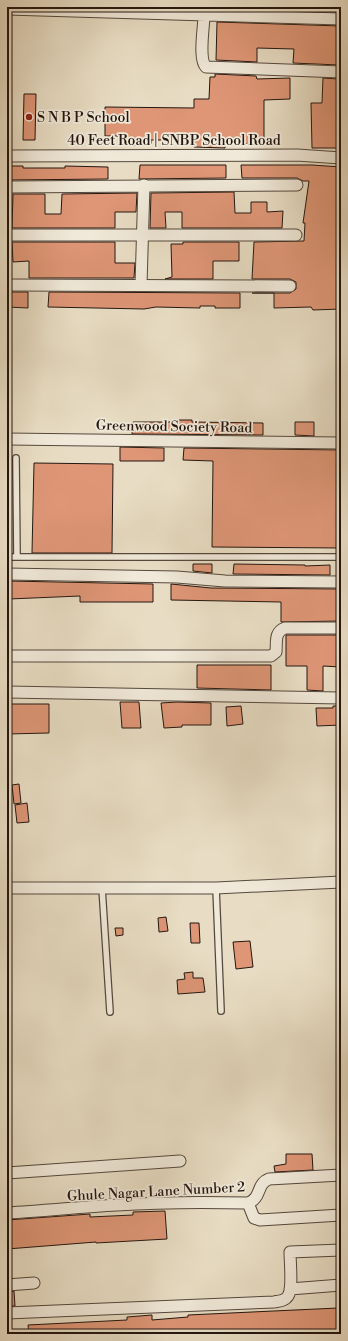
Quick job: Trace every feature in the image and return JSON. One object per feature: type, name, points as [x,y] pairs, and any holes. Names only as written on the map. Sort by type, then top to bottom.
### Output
[{"type":"street","points":[[7,9],[190,10],[204,14],[341,19]]},
{"type":"street","points":[[204,14],[202,57],[203,64],[206,67],[341,72]]},
{"type":"street","name":"40 Feet Road | SNBP School Road","points":[[7,156],[297,155],[341,158]]},
{"type":"street","points":[[141,285],[144,185]]},
{"type":"street","points":[[7,187],[297,185]]},
{"type":"street","points":[[7,235],[296,235]]},
{"type":"street","points":[[7,285],[290,286]]},
{"type":"street","name":"Greenwood Society Road","points":[[7,439],[341,443]]},
{"type":"street","points":[[7,574],[177,577],[225,581],[341,582]]},
{"type":"street","points":[[7,656],[271,656],[276,652],[277,634],[280,630],[285,628],[341,628]]},
{"type":"street","points":[[7,692],[341,698]]},
{"type":"street","points":[[7,888],[216,888],[341,882]]},
{"type":"street","points":[[7,1173],[180,1161]]},
{"type":"street","name":"Ghule Nagar Lane Number 2","points":[[7,1213],[132,1204],[204,1201],[248,1203],[254,1201],[258,1195],[259,1186],[263,1181],[269,1179],[341,1175]]},
{"type":"street","points":[[248,1203],[254,1218],[260,1220],[341,1215]]},
{"type":"street","points":[[7,1313],[283,1301],[288,1296],[290,1289],[290,1252],[341,1250]]},
{"type":"street","points":[[7,1285],[34,1283]]},
{"type":"street","points":[[290,1289],[341,1286]]},
{"type":"lane","points":[[16,458],[17,558]]},
{"type":"lane","points":[[7,558],[341,557]]},
{"type":"lane","points":[[102,888],[110,1012]]},
{"type":"lane","points":[[216,888],[221,1011]]},
{"type":"building","points":[[217,22],[341,26],[339,65],[293,63],[294,49],[257,48],[257,62],[216,60]]},
{"type":"building","points":[[215,74],[256,76],[257,79],[290,78],[290,99],[264,100],[264,144],[225,143],[225,148],[194,147],[194,140],[151,140],[151,145],[127,145],[127,136],[105,136],[105,107],[194,108],[194,99],[209,99],[210,77],[215,77]]},
{"type":"building","points":[[323,78],[339,79],[339,82],[341,82],[341,148],[312,148],[311,103],[322,103]]},
{"type":"building","name":"S N B P School","points":[[24,94],[36,94],[35,140],[23,140]]},
{"type":"building","points":[[140,165],[226,165],[226,178],[139,179]]},
{"type":"building","points":[[241,165],[312,165],[341,167],[341,309],[313,310],[311,307],[274,308],[274,293],[290,293],[296,289],[296,282],[290,279],[252,279],[254,242],[304,241],[305,223],[303,223],[309,181],[303,181],[297,178],[242,178]]},
{"type":"building","points":[[7,166],[23,166],[23,168],[65,168],[65,166],[108,167],[108,179],[7,180]]},
{"type":"building","points":[[234,192],[235,213],[251,213],[251,202],[267,202],[267,212],[283,211],[282,228],[182,228],[182,212],[165,212],[166,228],[150,228],[151,193]]},
{"type":"building","points":[[137,193],[136,212],[115,212],[115,228],[12,228],[13,194],[45,194],[45,214],[61,214],[62,194]]},
{"type":"building","points":[[12,242],[115,242],[115,263],[135,263],[134,278],[29,278],[29,261],[13,262]]},
{"type":"building","points":[[183,242],[239,242],[239,261],[213,261],[213,279],[165,279],[172,277],[171,244],[183,244]]},
{"type":"building","points":[[7,292],[28,292],[28,308],[7,307]]},
{"type":"building","points":[[49,292],[240,293],[240,308],[215,308],[215,306],[200,306],[200,308],[156,307],[144,309],[48,307]]},
{"type":"building","points":[[177,420],[192,420],[192,422],[263,423],[263,435],[132,434],[133,422],[177,422]]},
{"type":"building","points":[[295,422],[314,422],[314,436],[295,435]]},
{"type":"building","points":[[120,447],[164,448],[164,461],[120,461]]},
{"type":"building","points":[[184,448],[341,450],[341,548],[212,547],[213,461],[183,460]]},
{"type":"building","points":[[34,463],[113,464],[112,553],[32,553]]},
{"type":"building","points":[[193,564],[212,564],[212,573],[193,571]]},
{"type":"building","points":[[234,564],[305,566],[330,565],[330,575],[233,574]]},
{"type":"building","points":[[9,581],[153,584],[153,602],[80,602],[80,596],[9,599]]},
{"type":"building","points":[[171,584],[211,588],[341,589],[341,621],[281,622],[281,602],[171,600]]},
{"type":"building","points":[[286,635],[341,635],[341,667],[323,666],[323,691],[307,690],[307,666],[286,666]]},
{"type":"building","points":[[197,665],[271,665],[271,690],[197,688]]},
{"type":"building","points":[[120,702],[139,702],[141,728],[122,728]]},
{"type":"building","points":[[161,703],[211,703],[211,725],[182,725],[182,727],[164,728]]},
{"type":"building","points":[[7,704],[49,704],[49,733],[7,734]]},
{"type":"building","points":[[241,706],[243,724],[227,726],[226,707]]},
{"type":"building","points":[[333,706],[341,706],[341,725],[317,726],[316,708],[333,708]]},
{"type":"building","points":[[19,784],[21,803],[14,804],[12,785]]},
{"type":"building","points":[[27,803],[29,822],[17,823],[15,805]]},
{"type":"building","points":[[166,917],[168,931],[159,932],[158,918]]},
{"type":"building","points":[[190,923],[199,923],[200,943],[191,943]]},
{"type":"building","points":[[115,928],[123,928],[123,935],[116,936]]},
{"type":"building","points":[[250,941],[253,967],[236,969],[233,942]]},
{"type":"building","points":[[193,972],[193,978],[203,978],[205,992],[178,994],[177,980],[185,979],[184,973]]},
{"type":"building","points":[[286,1154],[312,1154],[313,1170],[275,1172],[274,1166],[286,1164]]},
{"type":"building","points":[[165,1211],[167,1239],[96,1242],[7,1249],[7,1220],[90,1214],[90,1217],[133,1215],[133,1212]]},
{"type":"building","points":[[14,1291],[15,1306],[7,1306],[7,1292]]},
{"type":"building","points":[[338,1308],[340,1334],[29,1334],[28,1325],[127,1320],[127,1317],[152,1315],[152,1320],[188,1317],[188,1315]]},
{"type":"place","name":"S N B P School","points":[[29,117]]}]
